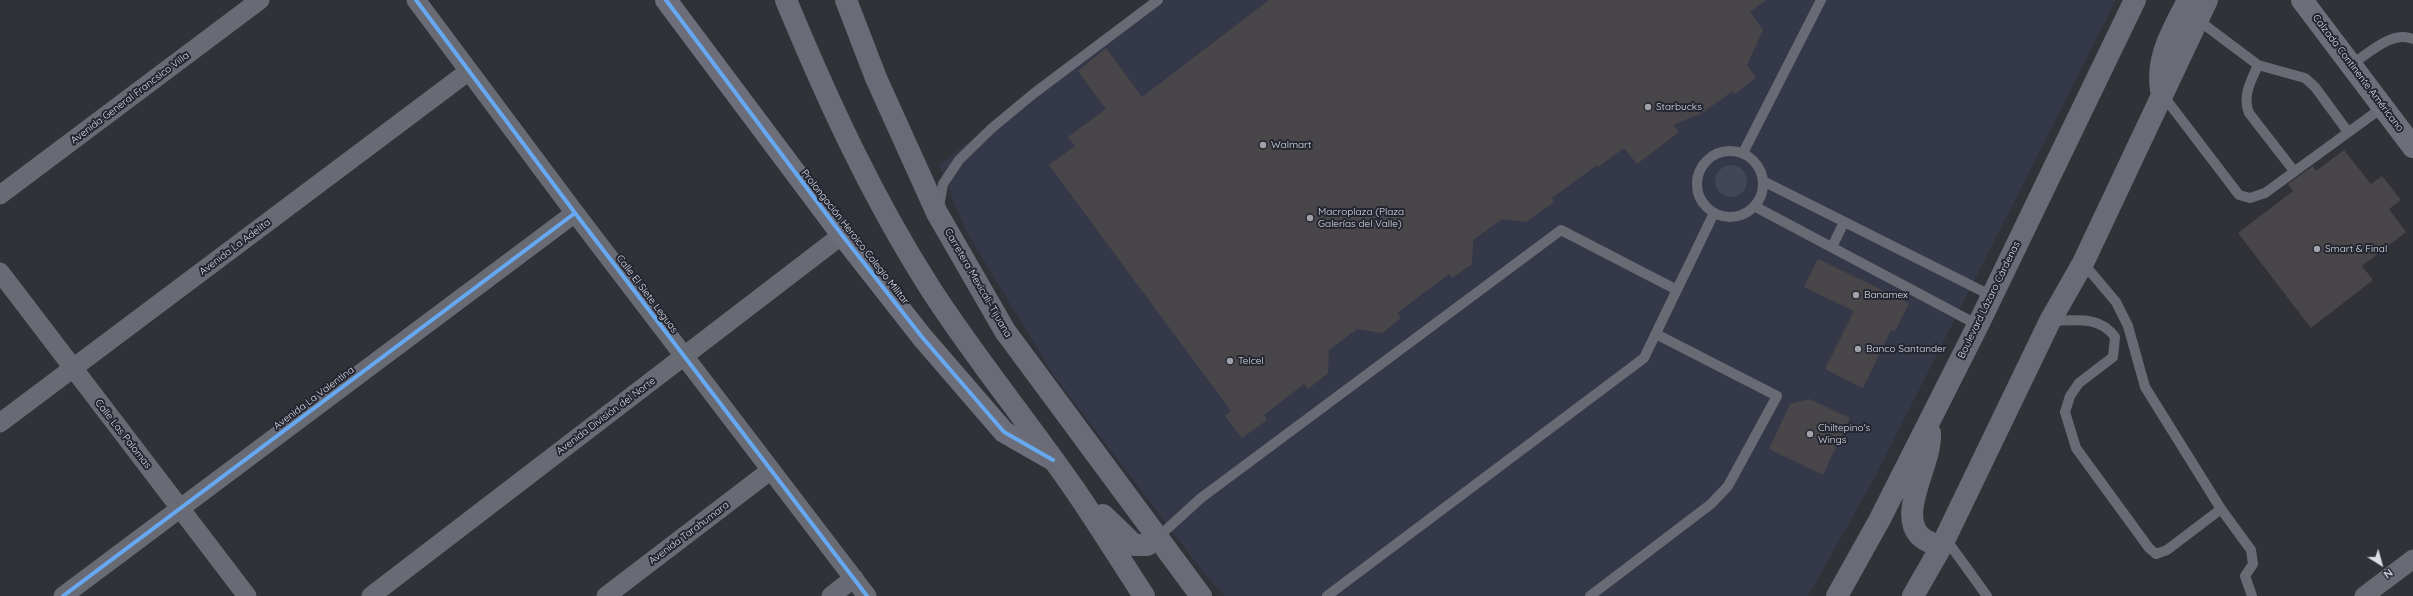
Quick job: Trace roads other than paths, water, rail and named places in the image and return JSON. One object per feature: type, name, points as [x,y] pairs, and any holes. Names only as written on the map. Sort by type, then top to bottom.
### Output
[{"type":"main road","points":[[786,0],[827,97],[882,204],[929,287],[979,361],[1075,490],[1144,596]]},
{"type":"main road","name":"Boulevard Lázaro Cárdenas","points":[[1837,596],[1880,519],[1928,420],[1978,325],[2135,0]]},
{"type":"main road","points":[[2162,93],[2159,73],[2161,57],[2188,0]]},
{"type":"main road","points":[[1913,596],[1943,542],[2050,322],[2083,263],[2207,0]]},
{"type":"main road","name":"Carretera Mexicali–Tijuana","points":[[847,1],[876,78],[938,212],[1005,331],[1201,596]]},
{"type":"main road","points":[[1928,420],[1930,436],[1927,454],[1912,507],[1911,519],[1919,534],[1943,542]]},
{"type":"main road","points":[[1075,490],[1134,545],[1147,545],[1157,538]]},
{"type":"street","name":"Avenida General Francsico Villa","points":[[0,195],[260,0]]},
{"type":"street","name":"Calle El Siete Leguas","points":[[416,0],[575,213],[867,596]]},
{"type":"street","name":"Prolongación Heroico Colegio Militar","points":[[666,0],[842,235],[922,337],[1004,432],[1053,460]]},
{"type":"street","name":"Calzada Continente Américano","points":[[2302,0],[2413,147]]},
{"type":"street","name":"Avenida La Adelita","points":[[0,423],[469,71]]},
{"type":"street","name":"Avenida La Valentina","points":[[63,596],[575,213]]},
{"type":"street","name":"Avenida División del Norte","points":[[371,596],[842,235]]},
{"type":"street","name":"Calle Las Palomas","points":[[0,272],[72,369],[247,596]]},
{"type":"street","name":"Avenida Tarahumara","points":[[606,596],[771,470]]},
{"type":"street","points":[[2364,596],[2413,559]]},
{"type":"street","points":[[830,596],[854,578]]},
{"type":"lane","points":[[938,212],[943,184],[959,160],[992,128],[1033,94],[1158,0]]},
{"type":"lane","points":[[1743,153],[1821,0]]},
{"type":"lane","points":[[2198,20],[2258,65],[2305,78],[2315,87],[2348,132]]},
{"type":"lane","points":[[2351,65],[2390,39],[2404,35],[2413,39]]},
{"type":"lane","points":[[2258,65],[2246,93],[2246,104],[2249,113],[2294,171]]},
{"type":"lane","points":[[2162,93],[2239,196],[2250,198],[2264,192],[2383,107]]},
{"type":"lane","points":[[1732,150],[1743,153],[1757,164],[1763,181],[1763,190],[1754,206],[1735,216],[1724,216],[1714,213],[1706,206],[1699,196],[1697,186],[1700,170],[1711,157],[1721,152],[1732,150]]},
{"type":"lane","points":[[1763,181],[1992,296]]},
{"type":"lane","points":[[1754,206],[1978,325]]},
{"type":"lane","points":[[1326,596],[1644,358],[1714,213]]},
{"type":"lane","points":[[1832,247],[1844,222]]},
{"type":"lane","points":[[1157,538],[1181,514],[1561,230],[1677,290]]},
{"type":"lane","points":[[2083,263],[2116,302],[2128,326],[2145,387],[2221,509],[2252,550],[2253,564],[2245,576],[2252,596]]},
{"type":"lane","points":[[2050,322],[2093,321],[2108,327],[2115,337],[2113,357],[2079,383],[2070,396],[2065,412],[2076,448],[2149,548],[2156,554],[2168,550],[2221,509]]},
{"type":"lane","points":[[1590,596],[1711,504],[1728,486],[1777,396],[1656,334]]},
{"type":"lane","points":[[1943,542],[1987,596]]},
{"type":"place","name":"Starbucks","points":[[1648,107]]},
{"type":"place","name":"Walmart","points":[[1263,145]]},
{"type":"place","name":"Macroplaza (Plaza Galerías del Valle)","points":[[1310,218]]},
{"type":"place","name":"Smart & Final","points":[[2317,249]]},
{"type":"place","name":"Banamex","points":[[1856,295]]},
{"type":"place","name":"Banco Santander","points":[[1858,349]]},
{"type":"place","name":"Telcel","points":[[1230,361]]},
{"type":"place","name":"Chiltepino's Wings","points":[[1810,434]]}]
